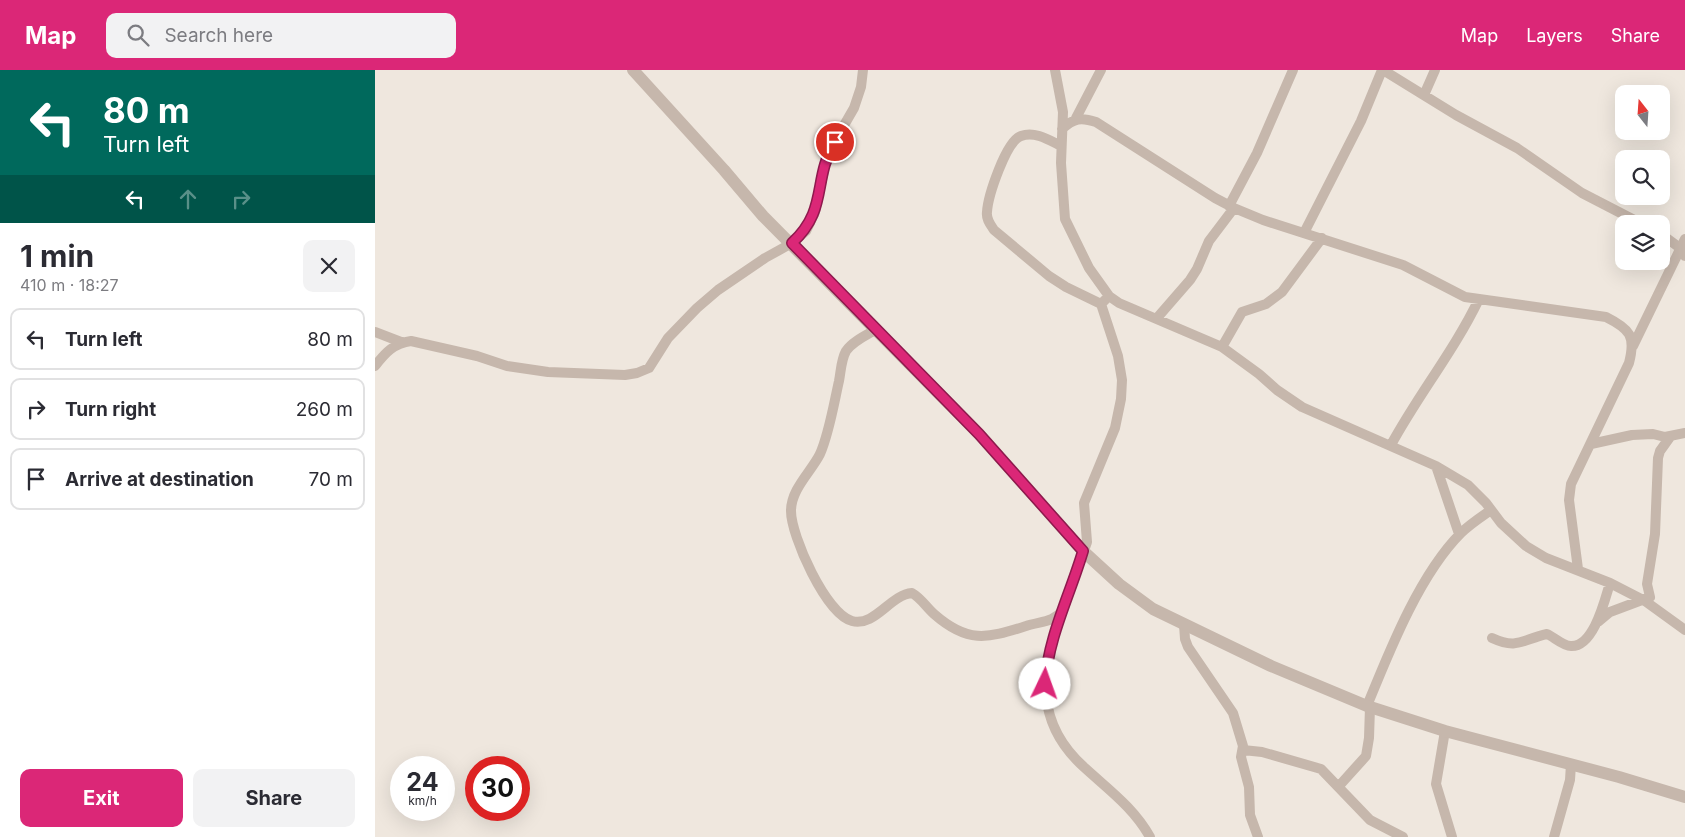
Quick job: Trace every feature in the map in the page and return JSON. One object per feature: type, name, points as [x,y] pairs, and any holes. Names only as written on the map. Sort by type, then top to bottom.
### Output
[{"type":"street","points":[[633,70],[763,216],[792,243],[979,434],[1083,551],[1119,584],[1153,608],[1184,625],[1271,666],[1369,706],[1445,731],[1571,764],[1685,797]]},
{"type":"street","points":[[375,332],[401,342],[411,342],[454,351],[523,369],[578,374],[637,373],[649,368],[668,338],[697,308],[743,272],[792,243],[806,231],[815,212],[828,153],[854,108],[861,87],[863,70]]},
{"type":"street","points":[[1055,70],[1063,112],[1061,146],[1065,219],[1089,268],[1109,296],[1119,303],[1222,347],[1302,407],[1436,466],[1468,485],[1501,523],[1526,546],[1547,558],[1610,583],[1645,601],[1685,630]]},
{"type":"street","points":[[1062,129],[1076,118],[1101,70]]},
{"type":"street","points":[[1157,318],[1190,280],[1209,241],[1231,207],[1293,70]]},
{"type":"street","points":[[1303,233],[1361,121],[1382,70],[1517,148],[1582,193],[1625,215]]},
{"type":"street","points":[[1424,95],[1435,70]]},
{"type":"street","points":[[1076,118],[1085,118],[1111,129],[1231,207],[1303,233],[1403,265],[1465,297],[1606,317],[1621,324],[1630,334],[1633,346]]},
{"type":"street","points":[[1061,146],[1044,137],[1031,134],[1022,135],[1013,140],[1007,152],[987,211],[988,220],[994,230],[1049,276],[1066,287],[1101,304],[1118,356],[1122,380],[1121,399],[1115,428],[1084,503],[1088,535],[1047,661],[1045,684],[1051,720],[1058,737],[1071,754],[1116,793],[1150,837]]},
{"type":"street","points":[[1222,347],[1242,312],[1265,304],[1282,292],[1322,238]]},
{"type":"street","points":[[1578,569],[1569,500],[1571,484],[1629,363],[1633,346],[1683,248],[1670,240]]},
{"type":"street","points":[[1101,304],[1109,296]]},
{"type":"street","points":[[1391,446],[1420,395],[1455,345],[1479,299]]},
{"type":"street","points":[[877,329],[847,350],[841,365],[820,454],[793,499],[791,511],[794,527],[810,569],[823,591],[846,619],[855,622],[867,619],[903,594],[912,592],[945,624],[960,633],[981,638],[1048,622],[1058,616],[1063,610]]},
{"type":"street","points":[[375,366],[392,347],[401,342]]},
{"type":"street","points":[[1591,444],[1638,434],[1670,437],[1685,433]]},
{"type":"street","points":[[1492,638],[1505,644],[1516,645],[1547,634],[1571,646],[1579,644],[1588,636],[1598,622],[1610,612],[1645,601],[1650,595],[1647,584],[1655,534],[1658,458],[1660,451],[1670,437]]},
{"type":"street","points":[[1436,466],[1459,534]]},
{"type":"street","points":[[1339,786],[1366,756],[1369,738],[1369,706],[1382,670],[1418,594],[1459,534],[1491,510]]},
{"type":"street","points":[[1598,622],[1610,583]]},
{"type":"street","points":[[1184,625],[1188,647],[1233,712],[1243,750],[1241,757],[1249,787],[1249,808],[1258,837]]},
{"type":"street","points":[[1445,731],[1436,784],[1452,837]]},
{"type":"street","points":[[1243,750],[1262,752],[1321,769],[1370,820],[1403,837]]},
{"type":"street","points":[[1554,837],[1569,780],[1571,764]]},
{"type":"route","points":[[835,142],[828,153],[815,212],[806,231],[792,243],[979,434],[1083,551],[1051,641],[1045,684]]}]
